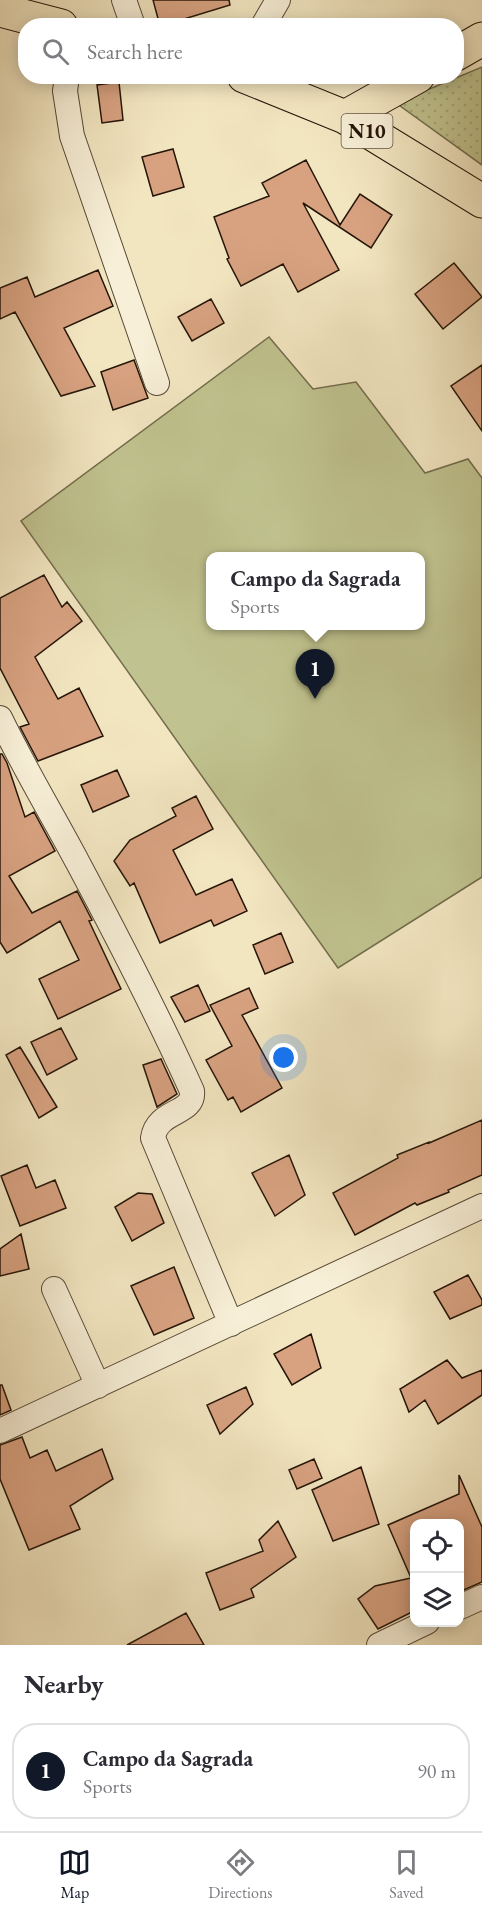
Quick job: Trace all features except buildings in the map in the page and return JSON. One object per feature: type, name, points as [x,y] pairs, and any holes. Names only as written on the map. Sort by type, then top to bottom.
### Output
[{"type":"main road","points":[[0,10],[30,18]]},
{"type":"main road","points":[[464,49],[482,39]]},
{"type":"main road","name":"N10","points":[[264,84],[345,117],[482,201]]},
{"type":"main road","points":[[345,117],[404,84]]},
{"type":"street","points":[[124,0],[130,18]]},
{"type":"street","points":[[268,18],[278,0]]},
{"type":"street","points":[[66,84],[72,136],[157,383]]},
{"type":"street","points":[[0,718],[17,754],[140,980],[192,1091],[193,1097],[189,1104],[157,1125],[153,1138],[231,1324]]},
{"type":"street","points":[[0,1431],[482,1206]]},
{"type":"street","points":[[54,1290],[98,1386]]},
{"type":"street","points":[[464,1605],[482,1597]]},
{"type":"street","points":[[379,1645],[418,1627]]},
{"type":"green space","points":[[482,67],[482,165],[396,103],[441,84],[464,84],[464,75]]},
{"type":"green space","points":[[269,337],[313,389],[356,382],[425,473],[468,459],[482,478],[482,877],[338,968],[21,521]]},
{"type":"place","name":"Campo da Sagrada","points":[[315,699]]}]
